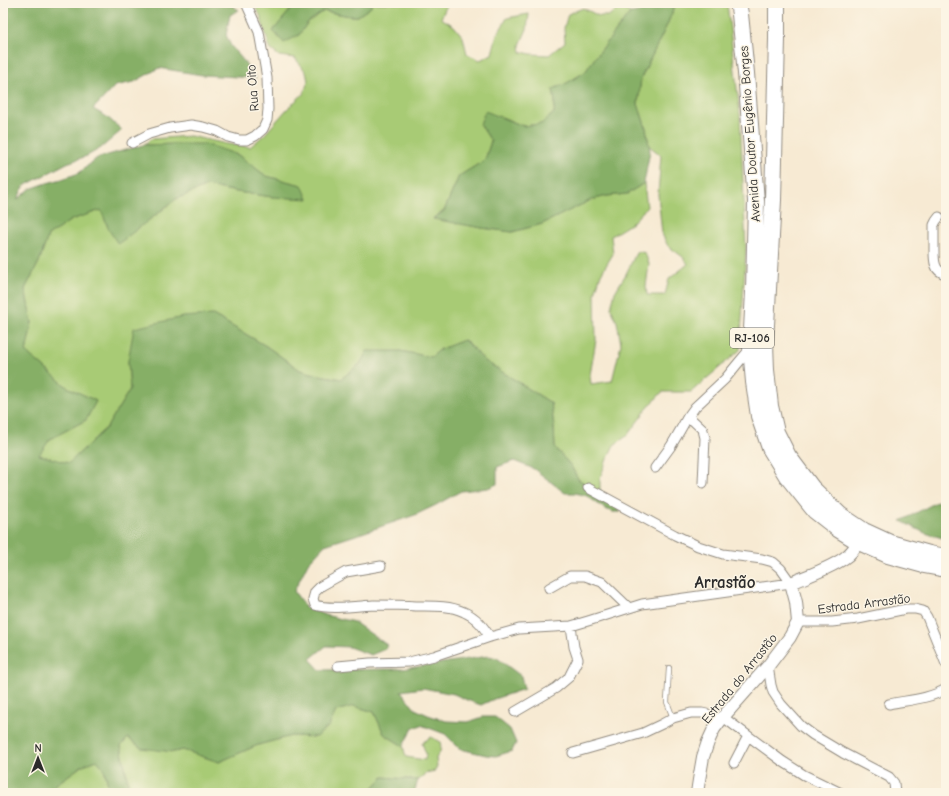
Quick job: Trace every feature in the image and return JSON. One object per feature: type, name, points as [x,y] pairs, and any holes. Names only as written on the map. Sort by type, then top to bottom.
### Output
[{"type":"highway","name":"Avenida Doutor Eugênio Borges","points":[[738,3],[747,81],[756,201],[751,348],[759,416],[770,448],[787,476],[815,511],[838,529],[859,542],[888,555],[924,565],[946,569]]},
{"type":"highway","name":"Avenida Doutor Eugênio Borges","points":[[777,3],[773,193],[765,343],[770,406],[776,432],[788,456],[812,488],[840,515],[864,531],[890,543],[929,554],[946,557]]},
{"type":"street","name":"Rua Oito","points":[[132,143],[149,134],[170,128],[191,125],[217,131],[228,137],[239,140],[247,140],[255,136],[263,129],[267,120],[268,109],[267,78],[259,32],[246,3]]},
{"type":"street","points":[[939,217],[934,225],[934,261],[939,271],[946,274]]},
{"type":"street","points":[[655,468],[671,446],[688,416],[695,407],[725,379],[751,348]]},
{"type":"street","points":[[688,416],[703,430],[705,438],[703,483]]},
{"type":"street","points":[[588,488],[698,546],[723,554],[762,559],[773,562],[781,569],[791,583],[796,602],[798,622]]},
{"type":"street","points":[[338,666],[409,662],[434,656],[519,629],[571,626],[642,604],[791,583],[836,564],[846,557],[859,542]]},
{"type":"street","points":[[381,566],[346,572],[321,586],[315,592],[313,599],[315,605],[328,607],[355,607],[399,605],[451,608],[464,612],[474,618],[484,627],[490,637]]},
{"type":"street","points":[[549,588],[570,576],[585,576],[602,582],[629,608]]},
{"type":"street","name":"Estrada Arrastão","points":[[798,622],[845,620],[881,615],[906,609],[920,609],[927,617],[946,664]]},
{"type":"street","name":"Estrada do Arrastão","points":[[697,793],[703,757],[708,742],[721,718],[768,666],[790,637],[798,622]]},
{"type":"street","points":[[515,712],[556,688],[569,677],[578,659],[574,647],[571,626]]},
{"type":"street","points":[[768,666],[773,692],[781,704],[801,726],[843,753],[889,777],[894,783],[895,793]]},
{"type":"street","points":[[889,704],[939,693],[946,688]]},
{"type":"street","points":[[573,753],[644,733],[673,718],[691,713],[702,713],[721,718],[804,775],[841,793]]},
{"type":"street","points":[[734,763],[748,736]]},
{"type":"lane","points":[[669,668],[667,702],[673,718]]},
{"type":"green space","points":[[3,3],[228,3],[239,10],[230,15],[226,35],[231,46],[256,78],[202,75],[159,68],[134,82],[115,86],[93,109],[107,117],[122,130],[101,148],[87,156],[67,163],[24,186],[17,200],[30,189],[79,173],[97,158],[143,145],[178,144],[206,144],[238,155],[266,176],[302,185],[308,199],[272,197],[207,186],[176,199],[118,244],[109,230],[101,210],[71,220],[48,236],[39,262],[25,289],[32,323],[26,352],[67,387],[96,401],[86,420],[50,439],[39,455],[69,463],[107,427],[130,389],[128,361],[134,328],[183,317],[213,315],[266,346],[300,370],[341,379],[360,364],[367,351],[400,351],[431,357],[441,349],[464,340],[485,361],[551,403],[555,448],[571,466],[578,479],[615,504],[621,512],[613,512],[605,509],[587,496],[575,493],[565,493],[534,469],[514,461],[497,467],[497,484],[488,488],[461,491],[415,515],[325,545],[308,563],[294,591],[305,607],[325,615],[354,622],[387,645],[385,649],[371,655],[349,647],[326,646],[310,659],[320,670],[402,669],[489,656],[497,658],[521,676],[524,689],[481,705],[454,694],[423,688],[401,691],[415,709],[446,721],[468,722],[483,717],[495,717],[510,729],[516,743],[512,751],[496,756],[460,749],[445,734],[421,725],[412,729],[403,746],[384,734],[374,712],[354,706],[336,711],[329,726],[316,737],[291,736],[258,745],[219,762],[183,750],[173,752],[141,748],[128,738],[121,746],[130,793],[110,793],[104,768],[97,760],[83,765],[48,790],[27,793],[3,793]]},
{"type":"green space","points":[[257,3],[296,3],[273,31],[299,35],[308,22],[324,11],[358,16],[371,7],[372,3],[448,3],[441,18],[454,26],[463,37],[467,54],[480,60],[492,54],[497,35],[507,18],[529,14],[527,29],[520,45],[521,52],[549,55],[565,42],[564,28],[568,14],[583,8],[599,16],[608,16],[622,7],[630,13],[585,72],[567,83],[553,89],[555,102],[554,113],[541,124],[523,126],[502,117],[480,124],[491,141],[485,160],[459,176],[444,211],[433,218],[482,228],[512,232],[542,224],[591,200],[607,196],[627,194],[644,183],[647,207],[632,223],[611,236],[613,254],[601,274],[595,293],[596,340],[590,375],[591,384],[612,381],[621,344],[617,322],[611,308],[615,292],[637,251],[645,253],[649,264],[646,286],[647,295],[665,295],[669,279],[688,264],[683,257],[668,246],[662,234],[658,194],[661,155],[649,146],[646,128],[638,104],[641,78],[676,3],[727,3],[740,114],[746,250],[740,350],[691,392],[662,392],[646,410],[627,436],[614,445],[600,478],[600,494],[578,479],[571,466],[555,448],[551,403],[485,361],[465,340],[441,349],[431,357],[400,351],[360,364],[341,379],[300,370],[266,346],[213,315],[128,361],[130,389],[107,427],[69,463],[38,455],[50,439],[86,420],[96,401],[67,387],[26,352],[32,323],[25,289],[39,262],[48,236],[71,220],[101,210],[109,230],[149,220],[176,199],[207,186],[272,197],[301,185],[266,176],[238,155],[178,144],[143,145],[151,139],[190,136],[250,147],[265,134],[288,108],[304,93],[308,81],[306,72],[295,58],[279,56],[270,49],[260,15],[254,5]]},
{"type":"green space","points":[[296,3],[372,3],[371,7],[358,16],[324,11],[308,22],[299,35],[284,43],[273,31]]},
{"type":"green space","points":[[657,3],[676,3],[641,78],[638,104],[646,128],[650,151],[644,183],[627,194],[607,196],[591,200],[542,224],[512,232],[433,219],[444,211],[459,176],[485,160],[491,141],[480,124],[485,111],[523,126],[541,124],[554,113],[555,102],[553,89],[567,83],[585,72],[630,13],[644,11]]},
{"type":"green space","points":[[946,497],[946,539],[925,533],[901,521]]},
{"type":"green space","points":[[354,706],[374,712],[384,734],[403,746],[406,757],[425,760],[426,754],[422,743],[431,737],[440,742],[441,749],[436,758],[437,767],[435,771],[426,773],[418,780],[383,777],[368,793],[130,793],[121,746],[128,738],[173,752],[183,750],[219,762],[258,745],[291,736],[316,737],[329,726],[336,711]]},
{"type":"green space","points":[[97,760],[104,768],[110,793],[27,793],[48,790],[83,765]]},
{"type":"green space","points":[[383,777],[418,780],[414,793],[368,793]]},
{"type":"district","name":"Arrastão","points":[[725,582]]}]
